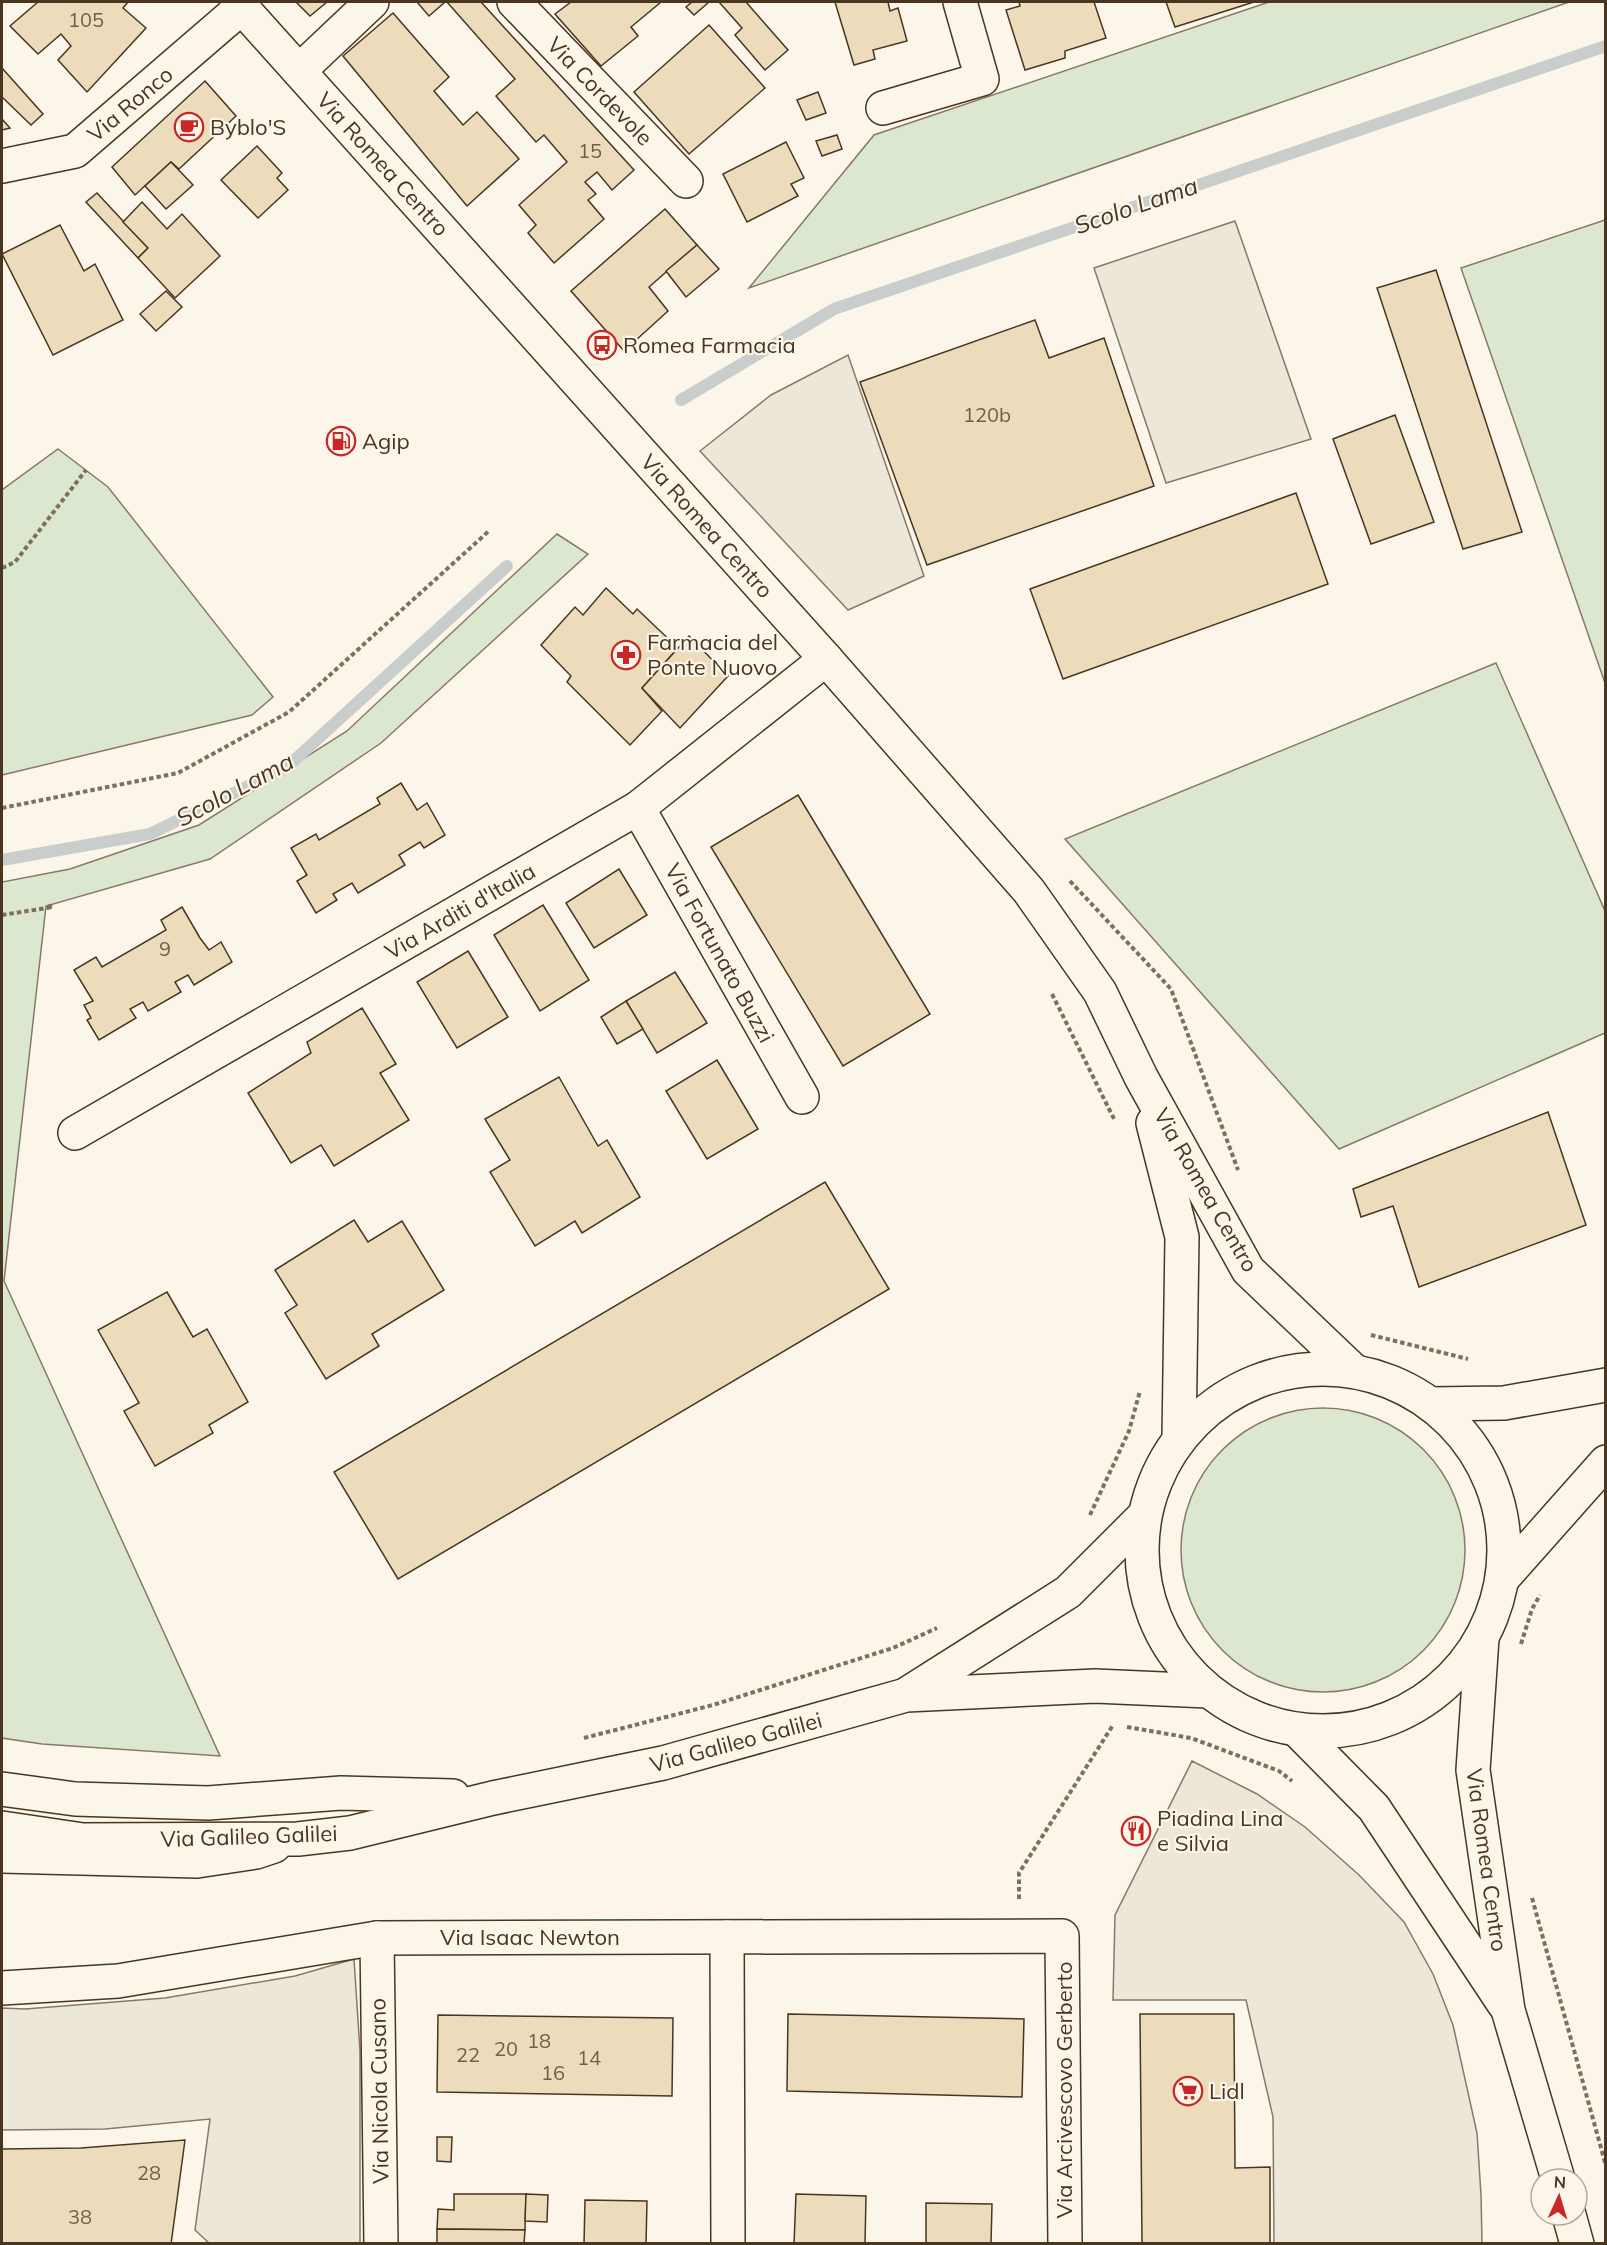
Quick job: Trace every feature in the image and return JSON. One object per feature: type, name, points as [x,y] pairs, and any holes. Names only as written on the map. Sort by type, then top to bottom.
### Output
[{"type":"street","points":[[299,71],[372,2]]},
{"type":"street","name":"Via Cordevole","points":[[514,2],[686,181]]},
{"type":"street","points":[[883,108],[982,79],[960,2]]},
{"type":"street","name":"Via Romea Centro","points":[[239,4],[826,659],[1029,891],[1100,992],[1141,1077],[1248,1270],[1354,1371]]},
{"type":"street","name":"Via Ronco","points":[[2,166],[75,151],[239,4]]},
{"type":"street","name":"Via Arditi d'Italia","points":[[75,1133],[638,808],[826,659]]},
{"type":"street","name":"Via Fortunato Buzzi","points":[[638,808],[802,1097]]},
{"type":"street","name":"Via Romea Centro","points":[[1141,1077],[1182,1237],[1179,1439]]},
{"type":"street","points":[[1305,1369],[1354,1371],[1394,1383],[1430,1404],[1460,1430],[1482,1463],[1498,1499],[1505,1538],[1503,1578],[1496,1609],[1482,1638],[1449,1681],[1404,1713],[1352,1729],[1297,1730],[1250,1716],[1208,1691],[1175,1655],[1152,1613],[1142,1565],[1144,1516],[1163,1463],[1179,1439],[1214,1404],[1257,1381],[1305,1369]]},
{"type":"street","points":[[1430,1404],[1504,1403],[1605,1385]]},
{"type":"street","points":[[1503,1578],[1605,1462]]},
{"type":"street","name":"Via Galileo Galilei","points":[[906,1695],[1068,1592],[1144,1516]]},
{"type":"street","name":"Via Romea Centro","points":[[1482,1638],[1473,1770],[1508,2010],[1554,2167]]},
{"type":"street","name":"Via Galileo Galilei","points":[[2,1828],[83,1839],[298,1839],[350,1833],[494,1798],[663,1763],[906,1695],[1095,1686],[1208,1691]]},
{"type":"street","name":"Via Romea Centro","points":[[1297,1730],[1374,1808],[1508,2010]]},
{"type":"street","name":"Via Galileo Galilei","points":[[2,1789],[75,1799],[208,1803],[341,1793],[494,1798]]},
{"type":"street","points":[[2,1806],[43,1811],[75,1799]]},
{"type":"street","points":[[2,1856],[197,1861],[255,1852],[298,1839]]},
{"type":"street","name":"Via Isaac Newton","points":[[2,1988],[118,1981],[377,1938],[1062,1936]]},
{"type":"street","name":"Via Arcivescovo Gerberto","points":[[1062,1936],[1065,2244]]},
{"type":"street","points":[[727,1937],[728,2244]]},
{"type":"street","name":"Via Nicola Cusano","points":[[377,1938],[381,2244]]},
{"type":"street","points":[[1572,2227],[1577,2244]]},
{"type":"path","points":[[2,568],[15,562],[86,470]]},
{"type":"path","points":[[2,808],[178,773],[289,712],[490,530]]},
{"type":"path","points":[[2,915],[53,907],[46,906]]},
{"type":"path","points":[[1047,985],[1059,1004],[1118,1128]]},
{"type":"path","points":[[1171,989],[1239,1174]]},
{"type":"path","points":[[1369,1334],[1468,1359]]},
{"type":"path","points":[[1090,1515],[1130,1431],[1142,1386]]},
{"type":"path","points":[[1518,1651],[1532,1609],[1543,1591]]},
{"type":"path","points":[[577,1740],[713,1705],[893,1648],[943,1625]]},
{"type":"path","points":[[1019,1936],[1020,1873],[1112,1725],[1191,1738],[1279,1771],[1298,1786]]},
{"type":"path","points":[[1529,1887],[1605,2166]]},
{"type":"green space","points":[[1269,2],[1569,2],[749,288],[874,135]]},
{"type":"green space","points":[[1606,220],[1605,683],[1461,268]]},
{"type":"green space","points":[[58,449],[108,487],[273,697],[252,715],[2,775],[2,490]]},
{"type":"green space","points":[[557,534],[588,554],[381,743],[210,859],[46,906],[4,1281],[220,1756],[42,1744],[2,1738],[2,882],[70,869],[199,825],[347,731]]},
{"type":"green space","points":[[1496,663],[1605,911],[1605,1033],[1339,1149],[1065,839]]},
{"type":"green space","points":[[1323,1408],[1364,1414],[1390,1425],[1413,1440],[1433,1460],[1448,1483],[1459,1509],[1465,1550],[1459,1591],[1448,1617],[1433,1640],[1413,1660],[1390,1675],[1364,1686],[1323,1692],[1282,1686],[1256,1675],[1233,1660],[1213,1640],[1198,1617],[1187,1591],[1181,1550],[1187,1509],[1198,1483],[1213,1460],[1233,1440],[1256,1425],[1282,1414]]},
{"type":"shaded area","points":[[1235,221],[1311,439],[1166,483],[1094,268]]},
{"type":"shaded area","points":[[848,355],[924,576],[848,610],[700,451],[771,395]]},
{"type":"shaded area","points":[[1192,1761],[1257,1794],[1305,1827],[1359,1875],[1404,1922],[1433,1974],[1453,2025],[1477,2133],[1482,2243],[1274,2243],[1273,2117],[1246,2000],[1113,2000],[1115,1915]]},
{"type":"shaded area","points":[[354,1959],[360,2051],[360,2243],[209,2243],[195,2230],[210,2119],[105,2129],[2,2130],[2,2008],[25,2009],[165,1998],[295,1976]]},
{"type":"building","points":[[38,2],[128,2],[123,8],[146,28],[87,92],[58,60],[71,46],[61,34],[38,54],[10,26]]},
{"type":"building","points":[[296,2],[327,2],[310,16]]},
{"type":"building","points":[[417,2],[445,2],[429,16]]},
{"type":"building","points":[[447,2],[481,2],[634,170],[612,190],[597,172],[585,182],[596,194],[588,200],[604,219],[554,263],[528,233],[536,225],[519,205],[567,162],[544,135],[536,142],[496,96],[515,79]]},
{"type":"building","points":[[571,2],[661,2],[631,27],[638,36],[601,66],[555,14]]},
{"type":"building","points":[[692,2],[709,2],[694,15],[686,7]]},
{"type":"building","points":[[719,2],[746,2],[788,50],[765,70],[735,35],[742,28]]},
{"type":"building","points":[[835,2],[888,2],[890,11],[898,8],[907,41],[873,50],[875,59],[854,65]]},
{"type":"building","points":[[1019,2],[1094,2],[1106,38],[1065,51],[1065,58],[1025,70],[1006,10],[1020,6]]},
{"type":"building","points":[[1166,2],[1254,2],[1175,27]]},
{"type":"building","points":[[393,13],[449,77],[434,91],[463,125],[477,112],[519,159],[467,206],[343,56]]},
{"type":"building","points":[[709,25],[765,88],[689,154],[634,92]]},
{"type":"building","points":[[2,68],[43,114],[31,125],[2,97]]},
{"type":"building","points":[[205,81],[236,116],[179,169],[171,162],[135,195],[112,167]]},
{"type":"building","points":[[818,92],[826,113],[806,120],[797,100]]},
{"type":"building","points":[[2,119],[10,128],[2,130]]},
{"type":"building","points":[[837,135],[842,149],[822,156],[816,141]]},
{"type":"building","points":[[786,142],[804,178],[791,184],[798,196],[747,222],[723,174]]},
{"type":"building","points":[[257,146],[282,173],[277,178],[288,190],[258,218],[221,180]]},
{"type":"building","points":[[171,162],[193,185],[166,209],[145,186]]},
{"type":"building","points":[[97,193],[148,248],[138,258],[86,202]]},
{"type":"building","points":[[142,202],[167,229],[182,214],[220,256],[175,298],[138,258],[148,248],[123,222]]},
{"type":"building","points":[[665,209],[697,245],[649,287],[668,311],[624,351],[571,291]]},
{"type":"building","points":[[60,225],[84,271],[95,264],[123,320],[53,355],[2,254]]},
{"type":"building","points":[[697,245],[719,269],[686,297],[666,271]]},
{"type":"building","points":[[1436,270],[1522,532],[1463,549],[1377,288]]},
{"type":"building","points":[[166,291],[182,307],[156,331],[140,314]]},
{"type":"building","points":[[1035,320],[1049,358],[1104,338],[1154,486],[927,565],[860,382]]},
{"type":"building","points":[[1395,415],[1434,522],[1371,544],[1333,439]]},
{"type":"building","points":[[1296,493],[1328,584],[1063,679],[1030,589]]},
{"type":"building","points":[[606,588],[633,614],[637,609],[678,648],[642,688],[662,711],[630,745],[567,682],[571,676],[541,645],[575,607],[583,615]]},
{"type":"building","points":[[689,636],[728,676],[680,728],[642,688]]},
{"type":"building","points":[[401,783],[417,810],[427,803],[445,835],[424,848],[420,842],[399,855],[405,865],[358,893],[352,883],[333,894],[337,900],[316,913],[297,881],[307,875],[291,848],[316,834],[319,840],[380,804],[377,798]]},
{"type":"building","points":[[798,795],[930,1014],[843,1066],[711,847]]},
{"type":"building","points":[[619,869],[647,915],[594,948],[566,903]]},
{"type":"building","points":[[543,905],[589,980],[540,1011],[494,935]]},
{"type":"building","points":[[182,907],[209,950],[221,942],[232,962],[194,985],[188,975],[175,982],[181,992],[148,1011],[143,1002],[130,1009],[136,1018],[99,1040],[87,1020],[91,1018],[84,1005],[93,1001],[74,970],[96,957],[102,967],[166,930],[161,920]]},
{"type":"building","points":[[468,951],[508,1017],[457,1048],[417,982]]},
{"type":"building","points":[[675,972],[707,1023],[657,1053],[626,1001]]},
{"type":"building","points":[[626,1001],[643,1029],[617,1044],[601,1017]]},
{"type":"building","points":[[362,1008],[396,1064],[380,1073],[409,1120],[334,1166],[321,1145],[291,1163],[248,1093],[311,1053],[307,1042]]},
{"type":"building","points":[[717,1060],[758,1129],[707,1159],[666,1091]]},
{"type":"building","points":[[559,1077],[598,1146],[607,1140],[640,1197],[582,1233],[575,1221],[535,1246],[490,1172],[510,1160],[485,1119]]},
{"type":"building","points":[[1548,1112],[1586,1225],[1419,1287],[1393,1206],[1361,1217],[1353,1189]]},
{"type":"building","points":[[825,1182],[889,1289],[398,1579],[334,1472]]},
{"type":"building","points":[[354,1220],[368,1242],[402,1221],[444,1290],[372,1334],[379,1346],[326,1379],[285,1313],[297,1305],[275,1270]]},
{"type":"building","points":[[167,1292],[193,1337],[207,1329],[248,1402],[209,1425],[213,1433],[155,1466],[124,1411],[139,1403],[98,1330]]},
{"type":"building","points":[[788,2014],[1024,2019],[1022,2097],[787,2091]]},
{"type":"building","name":"Lidl","points":[[1140,2014],[1234,2014],[1235,2168],[1270,2167],[1270,2244],[1142,2244]]},
{"type":"building","points":[[438,2015],[673,2018],[672,2096],[437,2092]]},
{"type":"building","points":[[437,2137],[452,2137],[451,2162],[437,2161]]},
{"type":"building","points":[[185,2140],[171,2244],[2,2244],[2,2149],[81,2148]]},
{"type":"building","points":[[454,2194],[526,2194],[525,2230],[437,2229],[438,2209],[454,2210]]},
{"type":"building","points":[[526,2194],[548,2195],[547,2222],[525,2221]]},
{"type":"building","points":[[796,2194],[866,2196],[865,2244],[794,2244]]},
{"type":"building","points":[[585,2200],[647,2201],[646,2244],[584,2244]]},
{"type":"building","points":[[926,2203],[992,2204],[991,2244],[926,2244]]},
{"type":"building","points":[[437,2229],[525,2230],[524,2244],[437,2244]]},
{"type":"waterway","name":"Scolo Lama","points":[[681,400],[834,309],[1606,46]]},
{"type":"waterway","name":"Scolo Lama","points":[[2,860],[150,834],[287,767],[507,566]]},
{"type":"place","name":"Byblo'S","points":[[189,127]]},
{"type":"place","name":"Romea Farmacia","points":[[602,345]]},
{"type":"place","name":"Agip","points":[[341,441]]},
{"type":"place","name":"Farmacia del Ponte Nuovo","points":[[626,655]]},
{"type":"place","name":"Piadina Lina e Silvia","points":[[1136,1831]]},
{"type":"place","name":"Lidl","points":[[1188,2091]]}]
